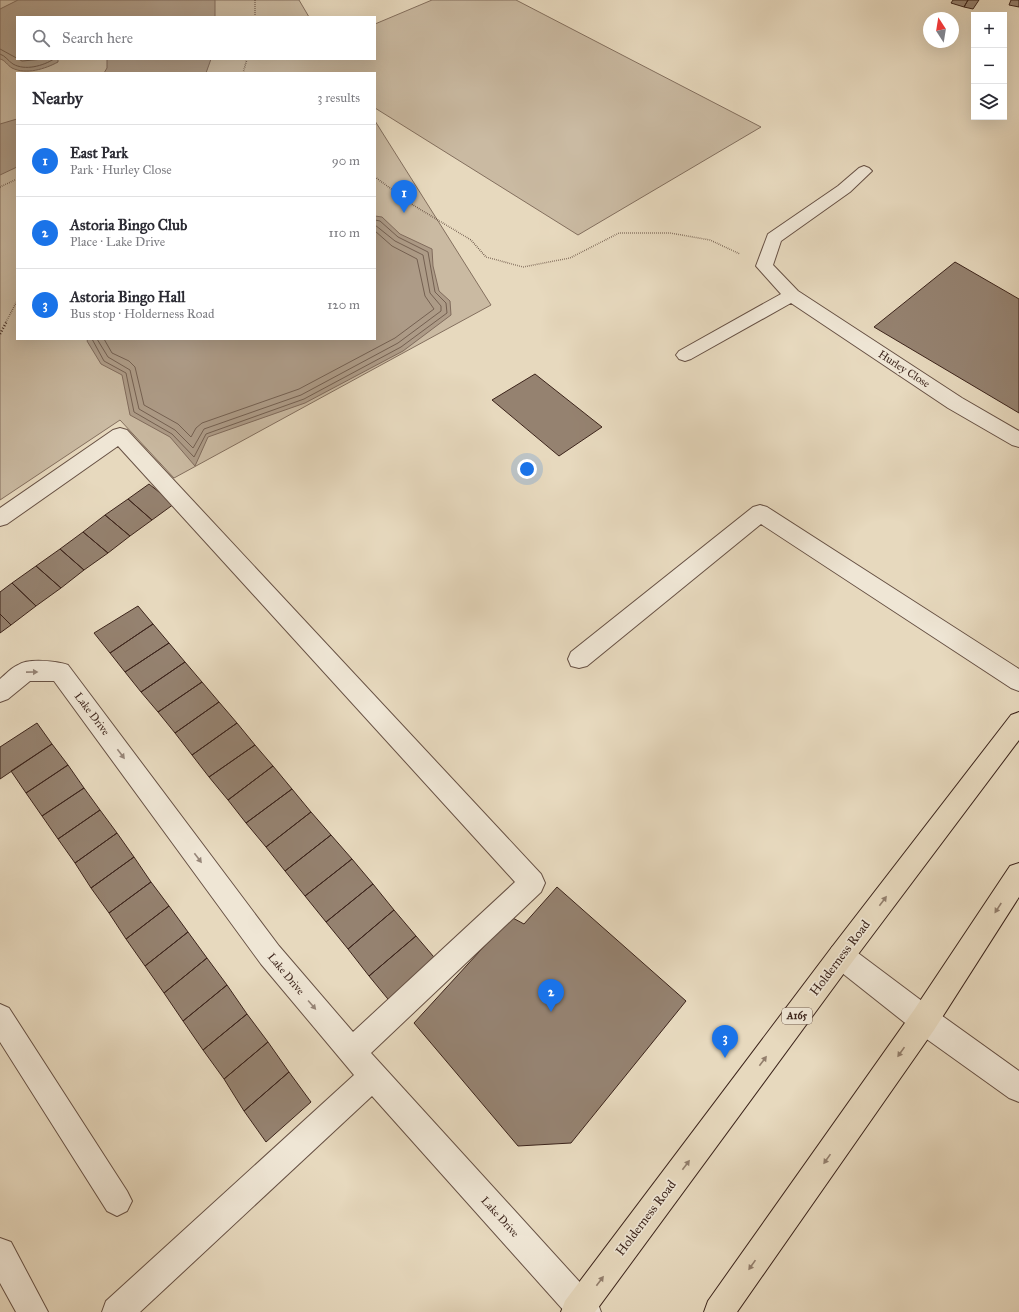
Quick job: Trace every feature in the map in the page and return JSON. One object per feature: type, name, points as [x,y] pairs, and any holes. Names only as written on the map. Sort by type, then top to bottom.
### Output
[{"type":"highway","name":"Holderness Road","points":[[581,1310],[841,956],[1019,722]]},
{"type":"highway","points":[[719,1312],[924,1020],[1019,875]]},
{"type":"street","points":[[764,266],[774,238],[844,188],[864,170]]},
{"type":"street","name":"Hurley Close","points":[[764,266],[792,295],[955,403],[1019,440]]},
{"type":"street","points":[[685,355],[792,295]]},
{"type":"street","points":[[0,518],[120,435],[532,882],[352,1052]]},
{"type":"street","points":[[579,659],[760,513],[1019,681]]},
{"type":"street","name":"Lake Drive","points":[[0,692],[26,671],[60,672],[270,955],[373,1076],[581,1310]]},
{"type":"street","points":[[841,956],[924,1020],[1019,1088]]},
{"type":"street","points":[[0,1017],[117,1201]]},
{"type":"street","points":[[118,1312],[373,1076]]},
{"type":"street","points":[[0,1253],[33,1312]]},
{"type":"path","points":[[255,0],[255,16]]},
{"type":"path","points":[[243,72],[247,60]]},
{"type":"path","points":[[376,178],[413,205],[471,240],[486,258],[523,268],[570,258],[619,233],[670,233],[710,240],[764,266]]},
{"type":"path","points":[[0,187],[16,179]]},
{"type":"path","points":[[0,334],[16,303]]},
{"type":"shaded area","points":[[0,0],[299,0],[308,16],[16,16],[16,60],[376,60],[376,24],[432,0],[516,0],[761,127],[578,235],[376,109],[376,72],[16,72],[16,340],[376,340],[376,123],[491,305],[174,478],[120,420],[0,500]]},
{"type":"water","points":[[18,0],[215,0],[215,16],[16,16],[16,60],[58,60],[58,62],[47,67],[29,71],[12,68],[0,59],[0,9]]},
{"type":"water","points":[[107,60],[211,60],[206,72],[105,72],[107,68]]},
{"type":"water","points":[[16,119],[16,167],[0,175],[0,124]]},
{"type":"water","points":[[376,216],[382,217],[400,234],[432,249],[433,266],[439,291],[450,301],[451,315],[403,351],[305,403],[208,437],[195,466],[170,437],[130,415],[122,375],[101,364],[87,341],[376,340]]},
{"type":"building","points":[[953,0],[968,0],[964,7],[951,3]]},
{"type":"building","points":[[968,0],[979,0],[973,9],[964,7]]},
{"type":"building","points":[[1011,0],[1019,0],[1019,7],[1009,5]]},
{"type":"building","points":[[955,262],[1019,299],[1019,413],[874,327]]},
{"type":"building","points":[[535,374],[602,427],[559,456],[492,400]]},
{"type":"building","points":[[149,484],[174,504],[152,520],[128,499]]},
{"type":"building","points":[[128,499],[152,520],[130,536],[105,515]]},
{"type":"building","points":[[105,515],[130,536],[108,553],[83,532]]},
{"type":"building","points":[[83,532],[108,553],[84,570],[60,549]]},
{"type":"building","points":[[60,549],[84,570],[61,588],[36,566]]},
{"type":"building","points":[[36,566],[61,588],[36,606],[12,583]]},
{"type":"building","points":[[12,583],[36,606],[11,625],[0,614],[0,592]]},
{"type":"building","points":[[138,606],[153,624],[110,653],[94,633]]},
{"type":"building","points":[[0,614],[11,625],[0,633]]},
{"type":"building","points":[[153,624],[169,643],[125,672],[110,653]]},
{"type":"building","points":[[169,643],[185,662],[141,692],[125,672]]},
{"type":"building","points":[[185,662],[202,682],[158,712],[141,692]]},
{"type":"building","points":[[202,682],[219,702],[175,733],[158,712]]},
{"type":"building","points":[[219,702],[237,723],[192,755],[175,733]]},
{"type":"building","points":[[37,723],[52,744],[0,779],[0,747]]},
{"type":"building","points":[[237,723],[255,745],[209,777],[192,755]]},
{"type":"building","points":[[52,744],[68,765],[26,793],[11,771]]},
{"type":"building","points":[[255,745],[273,766],[228,800],[209,777]]},
{"type":"building","points":[[68,765],[84,788],[42,816],[26,793]]},
{"type":"building","points":[[273,766],[292,789],[246,823],[228,800]]},
{"type":"building","points":[[84,788],[100,810],[58,839],[42,816]]},
{"type":"building","points":[[292,789],[311,812],[266,847],[246,823]]},
{"type":"building","points":[[100,810],[117,833],[75,863],[58,839]]},
{"type":"building","points":[[311,812],[331,835],[285,871],[266,847]]},
{"type":"building","points":[[117,833],[134,857],[91,888],[75,863]]},
{"type":"building","points":[[331,835],[352,859],[305,896],[285,871]]},
{"type":"building","points":[[134,857],[151,882],[109,913],[91,888]]},
{"type":"building","points":[[352,859],[373,884],[326,922],[305,896]]},
{"type":"building","points":[[151,882],[169,906],[126,939],[109,913]]},
{"type":"building","points":[[373,884],[394,910],[348,949],[326,922]]},
{"type":"building","points":[[557,887],[686,1001],[571,1143],[518,1146],[414,1023],[511,917],[524,924]]},
{"type":"building","points":[[169,906],[188,932],[145,966],[126,939]]},
{"type":"building","points":[[394,910],[416,936],[369,976],[348,949]]},
{"type":"building","points":[[188,932],[207,958],[164,993],[145,966]]},
{"type":"building","points":[[416,936],[439,963],[392,1004],[369,976]]},
{"type":"building","points":[[207,958],[227,985],[183,1021],[164,993]]},
{"type":"building","points":[[227,985],[247,1014],[203,1050],[183,1021]]},
{"type":"building","points":[[247,1014],[268,1042],[224,1079],[203,1050]]},
{"type":"building","points":[[268,1042],[289,1072],[244,1111],[224,1079]]},
{"type":"building","points":[[289,1072],[311,1102],[266,1142],[244,1111]]},
{"type":"place","name":"East Park","points":[[404,213]]},
{"type":"place","name":"Astoria Bingo Club","points":[[551,1012]]},
{"type":"place","name":"Astoria Bingo Hall","points":[[725,1058]]}]
